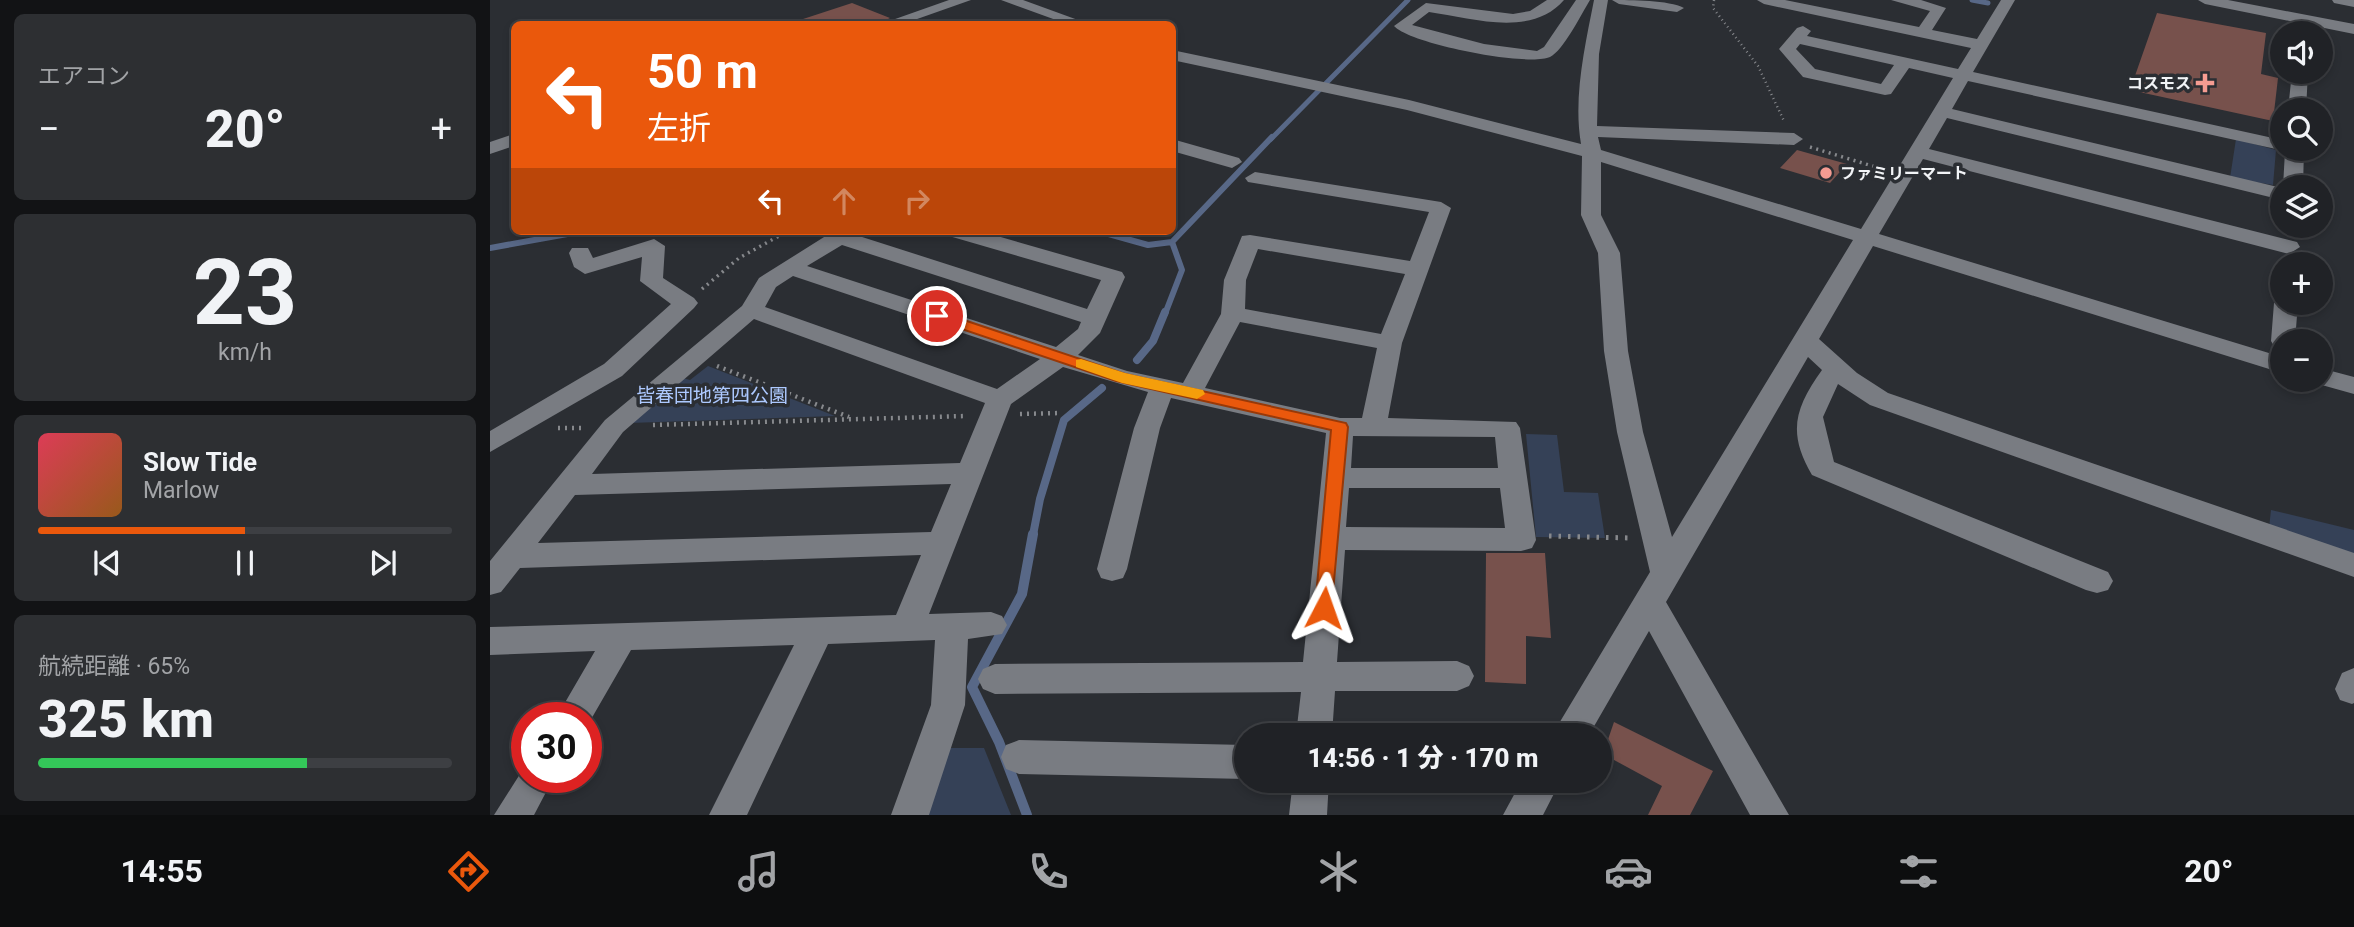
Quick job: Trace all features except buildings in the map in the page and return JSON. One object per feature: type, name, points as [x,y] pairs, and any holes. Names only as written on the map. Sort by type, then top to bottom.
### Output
[{"type":"street","points":[[898,21],[964,0]]},
{"type":"street","points":[[1009,0],[1072,21]]},
{"type":"street","points":[[1466,0],[1509,10],[1535,0]]},
{"type":"street","points":[[1410,17],[1479,40],[1525,23],[1557,0]]},
{"type":"street","points":[[1553,36],[1564,0]]},
{"type":"street","points":[[1435,19],[1427,26],[1452,31],[1453,35],[1528,49],[1535,40],[1553,36],[1583,0]]},
{"type":"street","points":[[1601,0],[1591,54],[1591,215],[1609,253],[1619,364],[1630,432],[1657,538],[1658,587],[1770,815]]},
{"type":"street","points":[[1619,0],[1679,4],[1685,27]]},
{"type":"street","points":[[1764,0],[1981,46]]},
{"type":"street","points":[[1898,0],[1939,8],[1922,34]]},
{"type":"street","points":[[1577,723],[2008,0]]},
{"type":"street","points":[[2205,0],[2238,3],[2288,21]]},
{"type":"street","points":[[2339,0],[2354,3]]},
{"type":"street","points":[[1410,17],[1422,8],[1434,6],[1525,23],[1553,36]]},
{"type":"street","points":[[1818,13],[1787,49],[1809,73],[1885,90],[1905,61]]},
{"type":"street","points":[[1410,17],[1525,23]]},
{"type":"street","points":[[2333,28],[2354,29]]},
{"type":"street","points":[[1797,38],[2270,143]]},
{"type":"street","points":[[1176,56],[1590,142],[1865,239],[2270,361]]},
{"type":"street","points":[[1941,112],[2270,191]]},
{"type":"street","points":[[1590,142],[1794,139]]},
{"type":"street","points":[[490,148],[511,141]]},
{"type":"street","points":[[1176,146],[1233,162]]},
{"type":"street","points":[[1918,152],[2289,246]]},
{"type":"street","points":[[1255,178],[1441,208],[1415,269],[1390,343],[1373,427]]},
{"type":"street","points":[[490,583],[614,426],[751,310],[767,283],[844,235]]},
{"type":"street","points":[[849,235],[1096,319]]},
{"type":"street","points":[[907,628],[996,407],[1088,333],[1114,277],[971,235]]},
{"type":"street","points":[[1190,393],[1233,314],[1235,280],[1250,241],[1415,269]]},
{"type":"street","points":[[490,443],[501,425],[612,370],[686,303],[651,281],[654,246],[585,267],[580,253]]},
{"type":"street","points":[[789,267],[1122,378],[1162,388],[1340,427],[1507,428],[1521,540],[1330,538]]},
{"type":"street","points":[[751,310],[996,407]]},
{"type":"street","points":[[1233,314],[1390,343]]},
{"type":"street","points":[[1805,339],[1835,370],[1856,387],[1879,399],[2354,565]]},
{"type":"street","points":[[1835,370],[1810,405],[1807,420],[1822,468],[2097,581]]},
{"type":"street","points":[[2333,380],[2354,386]]},
{"type":"street","points":[[1112,569],[1147,428],[1162,388]]},
{"type":"street","points":[[1315,723],[1340,427]]},
{"type":"street","points":[[568,485],[970,473]]},
{"type":"street","points":[[1335,478],[1514,478]]},
{"type":"street","points":[[512,556],[942,543]]},
{"type":"street","points":[[490,640],[991,625]]},
{"type":"street","points":[[910,815],[947,705],[952,626]]},
{"type":"street","points":[[728,815],[818,630]]},
{"type":"street","points":[[583,702],[622,636]]},
{"type":"street","points":[[995,679],[1457,676]]},
{"type":"street","points":[[1019,757],[1234,762]]},
{"type":"street","points":[[513,815],[526,793]]},
{"type":"street","points":[[1308,815],[1310,793]]},
{"type":"street","points":[[1522,815],[1535,793]]},
{"type":"path","points":[[1714,0],[1713,8],[1758,66],[1796,143],[1903,175]]},
{"type":"path","points":[[686,303],[739,258],[781,235]]},
{"type":"path","points":[[697,357],[853,419]]},
{"type":"path","points":[[642,425],[853,419],[996,407],[1061,413]]},
{"type":"path","points":[[1520,536],[1657,538]]},
{"type":"green space","points":[[2236,139],[2270,148],[2270,161],[2275,161],[2270,185],[2230,178]]},
{"type":"green space","name":"皆春団地第四公園","points":[[708,366],[835,416],[629,423],[683,378],[690,380]]},
{"type":"green space","points":[[1526,434],[1557,435],[1564,492],[1598,493],[1605,538],[1536,537]]},
{"type":"green space","points":[[2271,510],[2354,530],[2354,558],[2269,528]]},
{"type":"green space","points":[[946,748],[984,748],[1011,815],[927,815]]},
{"type":"waterway","points":[[1271,139],[1408,0]]},
{"type":"waterway","points":[[1972,0],[1988,3]]},
{"type":"waterway","points":[[1172,242],[1272,137]]},
{"type":"waterway","points":[[490,248],[562,235]]},
{"type":"waterway","points":[[1112,235],[1148,245],[1172,242]]},
{"type":"waterway","points":[[1165,314],[1182,270],[1172,242]]},
{"type":"waterway","points":[[1137,360],[1153,341],[1165,312]]},
{"type":"waterway","points":[[1033,535],[1040,499],[1064,420],[1102,388]]},
{"type":"waterway","points":[[1027,815],[999,742],[972,687],[1022,594],[1033,534]]},
{"type":"slow traffic","points":[[1081,364],[1122,378],[1197,394]]},
{"type":"place","name":"コスモス","points":[[2205,83]]},
{"type":"place","name":"ファミリーマート","points":[[1826,173]]},
{"type":"route","points":[[937,316],[1122,378],[1340,427],[1324,608]]}]
